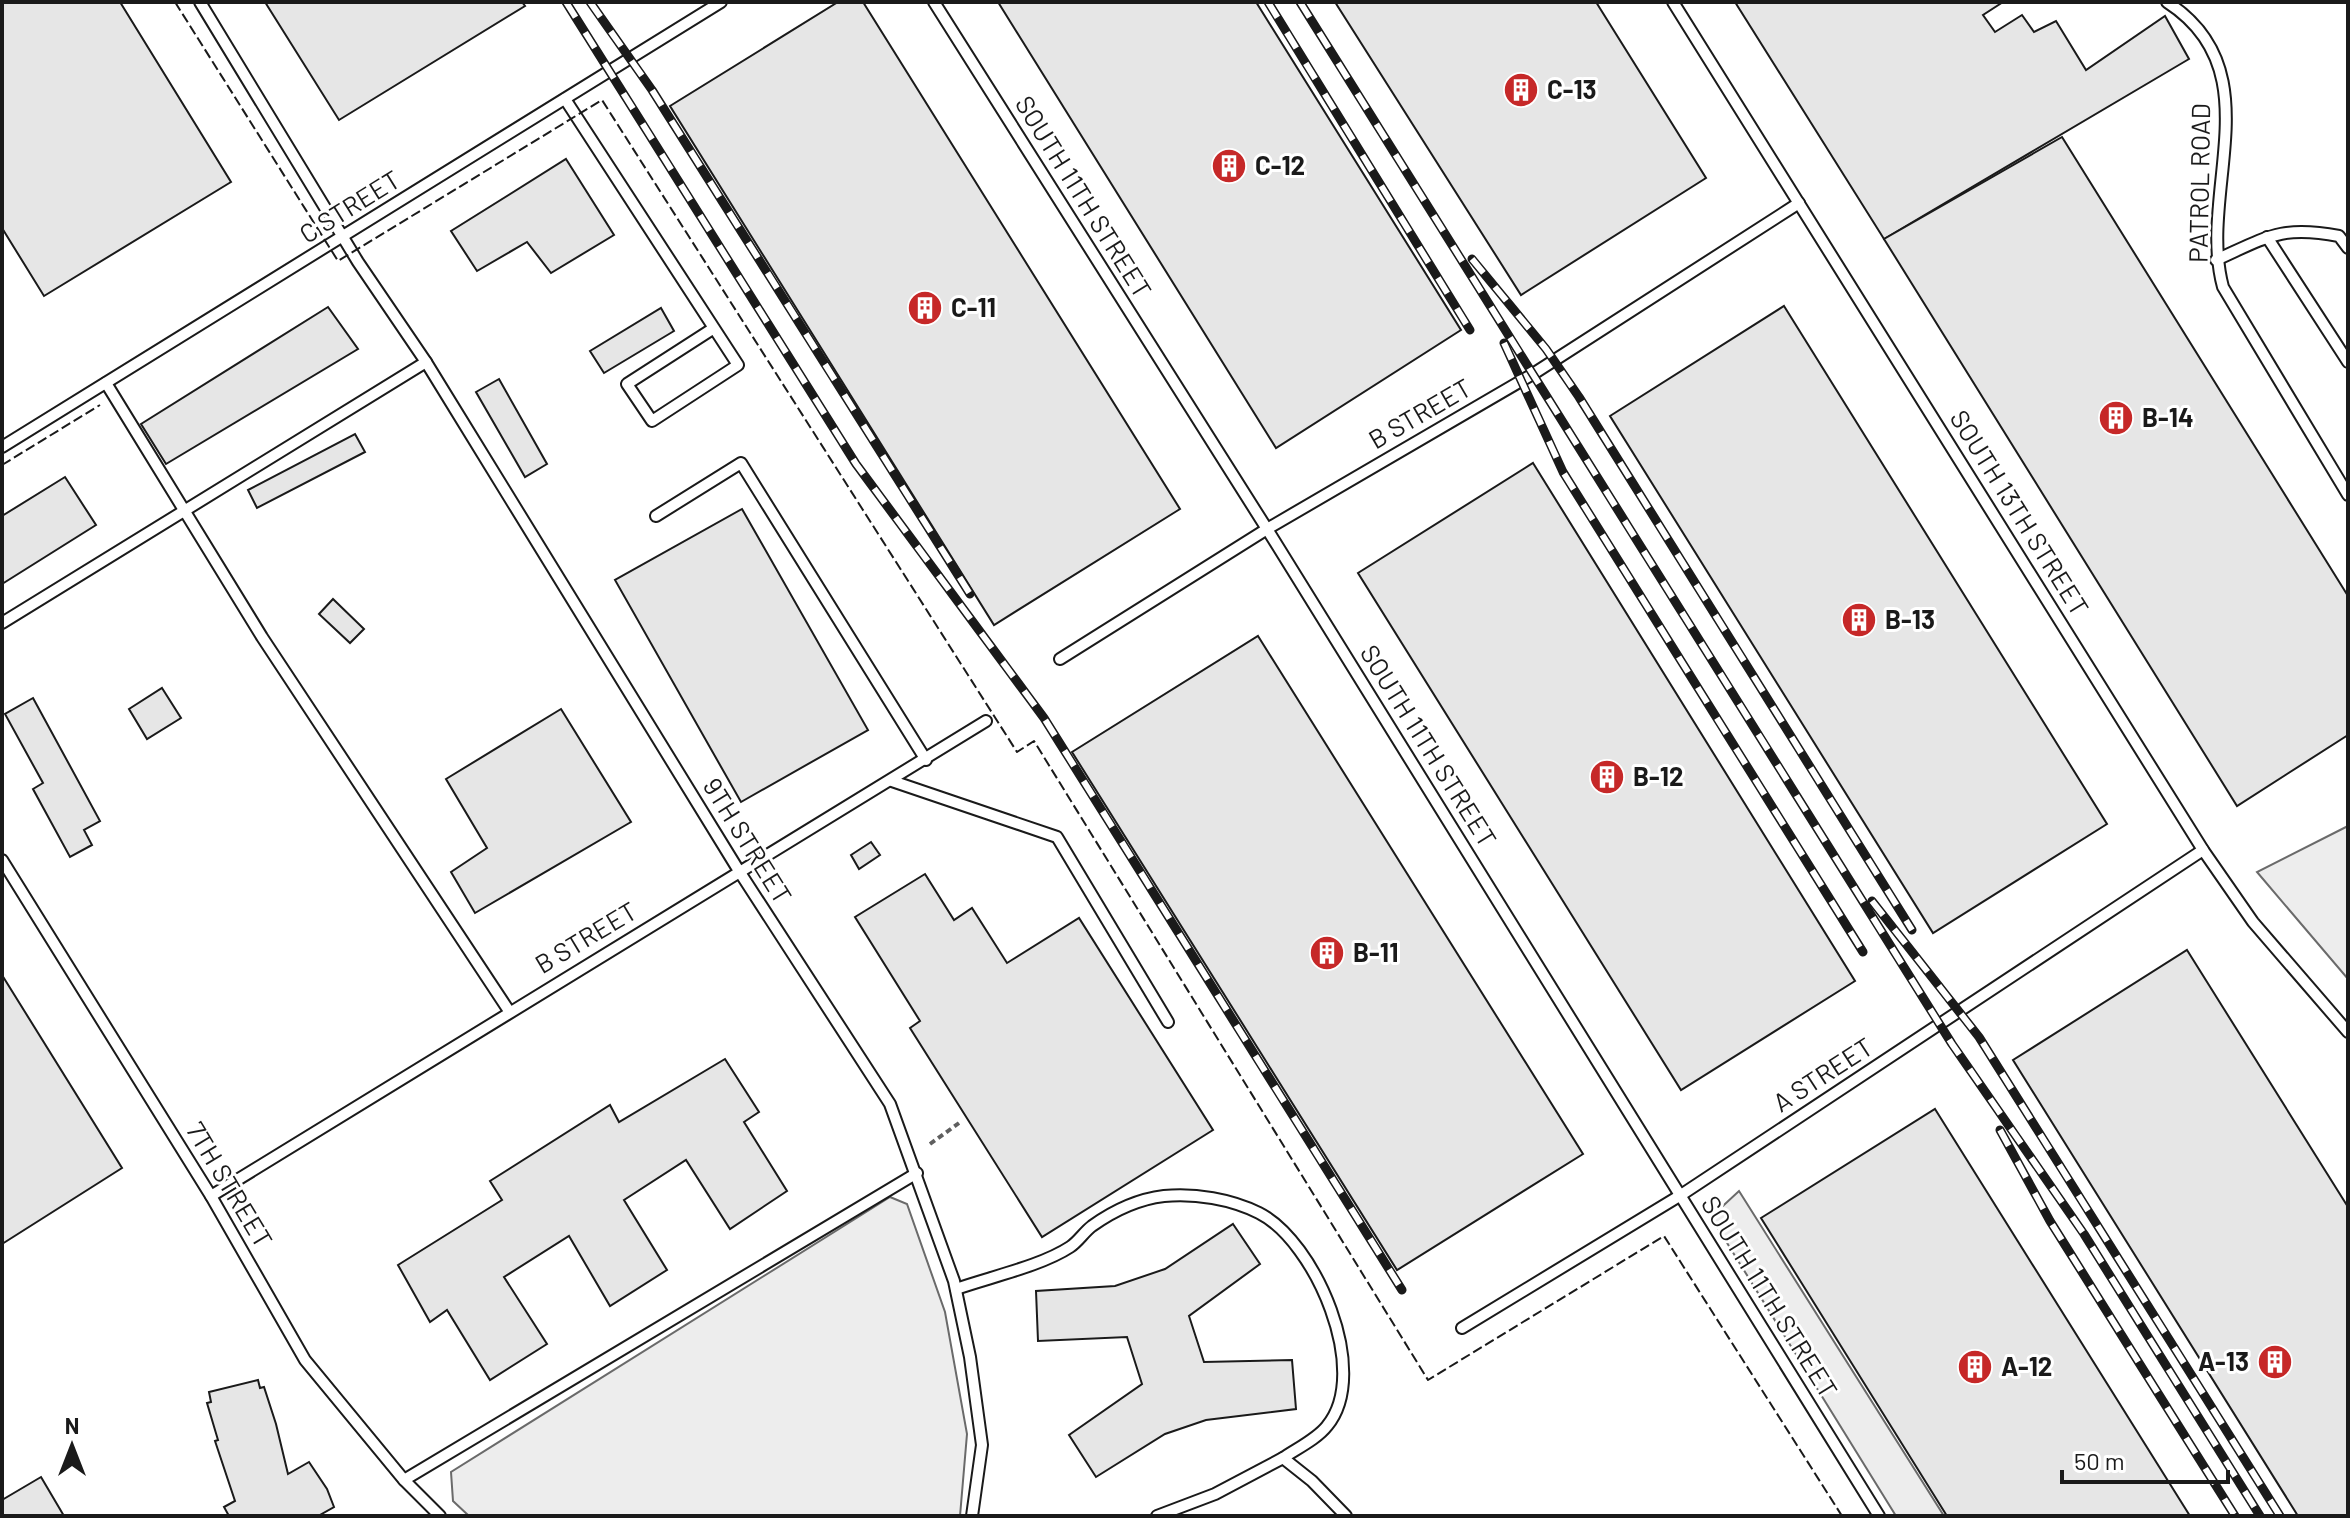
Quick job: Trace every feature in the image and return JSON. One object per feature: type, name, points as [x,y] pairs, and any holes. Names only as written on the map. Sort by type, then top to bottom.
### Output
[{"type":"lane","name":"9TH STREET","points":[[200,2],[739,871],[890,1104],[956,1289],[970,1357],[982,1445],[972,1516]]},
{"type":"lane","name":"C STREET","points":[[2,447],[721,2]]},
{"type":"lane","name":"SOUTH 11TH STREET","points":[[934,2],[1267,529],[1879,1516]]},
{"type":"lane","name":"SOUTH 13TH STREET","points":[[1673,2],[2203,850],[2253,922],[2348,1032]]},
{"type":"lane","name":"PATROL ROAD","points":[[2167,2],[2181,11],[2220,65],[2226,97],[2226,146],[2216,260],[2223,287],[2348,495]]},
{"type":"lane","points":[[565,99],[714,328],[738,365],[652,421],[627,384],[714,328]]},
{"type":"lane","name":"B STREET","points":[[1060,659],[1267,529],[1533,374],[1799,203]]},
{"type":"lane","points":[[2216,260],[2280,231],[2303,229],[2339,236],[2348,248]]},
{"type":"lane","points":[[2267,237],[2348,362]]},
{"type":"lane","points":[[2,623],[426,362]]},
{"type":"lane","points":[[106,383],[183,512],[509,1011]]},
{"type":"lane","points":[[656,516],[741,463],[926,760]]},
{"type":"lane","name":"B STREET","points":[[211,1196],[986,721]]},
{"type":"lane","points":[[892,781],[1057,837],[1168,1022]]},
{"type":"lane","name":"A STREET","points":[[1462,1328],[1681,1195],[2203,850]]},
{"type":"lane","name":"7TH STREET","points":[[2,860],[211,1196],[305,1360],[404,1480],[440,1516]]},
{"type":"lane","points":[[404,1480],[917,1173]]},
{"type":"lane","points":[[956,1289],[1070,1247],[1092,1226],[1125,1206],[1164,1196],[1210,1197],[1260,1214],[1291,1239],[1336,1323],[1345,1357],[1340,1399],[1327,1426],[1283,1458],[1215,1494],[1157,1516]]},
{"type":"lane","points":[[1283,1458],[1312,1481],[1346,1516]]},
{"type":"path","points":[[930,1144],[959,1123]]},
{"type":"shaded area","points":[[2348,826],[2348,979],[2257,872]]},
{"type":"shaded area","points":[[1739,1191],[1944,1516],[1896,1516],[1711,1217]]},
{"type":"shaded area","points":[[890,1197],[907,1204],[945,1312],[967,1434],[960,1516],[469,1516],[453,1501],[451,1472]]},
{"type":"building","points":[[2,2],[120,2],[231,182],[44,296],[2,228]]},
{"type":"building","points":[[265,2],[522,2],[525,6],[339,120]]},
{"type":"building","name":"C-11","points":[[838,2],[863,2],[1180,509],[994,625],[670,106]]},
{"type":"building","name":"C-12","points":[[998,2],[1256,2],[1461,330],[1276,448]]},
{"type":"building","name":"C-13","points":[[1335,2],[1596,2],[1706,178],[1521,295]]},
{"type":"building","points":[[1735,2],[2003,2],[1983,15],[1995,32],[2022,15],[2034,32],[2056,21],[2086,70],[2165,16],[2189,59],[1884,239]]},
{"type":"building","name":"B-14","points":[[2062,137],[2348,596],[2348,735],[2237,806],[1884,239]]},
{"type":"building","points":[[566,159],[614,235],[551,273],[527,242],[477,271],[451,231]]},
{"type":"building","name":"B-13","points":[[1784,306],[2107,824],[1933,933],[1610,416]]},
{"type":"building","points":[[328,307],[358,349],[166,464],[141,424]]},
{"type":"building","points":[[661,308],[674,331],[604,373],[590,351]]},
{"type":"building","points":[[499,379],[547,464],[525,477],[476,392]]},
{"type":"building","points":[[355,434],[365,452],[257,508],[248,490]]},
{"type":"building","name":"B-12","points":[[1533,463],[1855,981],[1681,1090],[1358,573]]},
{"type":"building","points":[[65,477],[96,525],[2,584],[2,516]]},
{"type":"building","points":[[742,509],[868,730],[741,802],[615,580]]},
{"type":"building","points":[[333,599],[364,629],[350,643],[319,614]]},
{"type":"building","name":"B-11","points":[[1258,636],[1583,1154],[1397,1270],[1072,752]]},
{"type":"building","points":[[162,688],[181,718],[147,739],[129,709]]},
{"type":"building","points":[[33,698],[100,821],[84,830],[92,845],[70,857],[33,789],[43,783],[5,714]]},
{"type":"building","points":[[561,709],[631,822],[475,913],[451,872],[487,848],[446,779]]},
{"type":"building","points":[[871,842],[880,855],[859,869],[851,855]]},
{"type":"building","points":[[925,874],[954,920],[972,908],[1007,963],[1079,918],[1213,1130],[1042,1237],[910,1028],[920,1021],[855,917]]},
{"type":"building","name":"A-13","points":[[2187,950],[2348,1207],[2348,1516],[2298,1516],[2013,1060]]},
{"type":"building","points":[[2,975],[122,1168],[2,1244]]},
{"type":"building","points":[[725,1059],[759,1112],[744,1122],[787,1191],[730,1229],[686,1160],[624,1200],[667,1270],[610,1306],[569,1236],[504,1277],[547,1344],[490,1380],[447,1310],[430,1322],[398,1265],[502,1200],[490,1181],[610,1105],[619,1122]]},
{"type":"building","name":"A-12","points":[[1935,1109],[2190,1516],[1947,1516],[1761,1218]]},
{"type":"building","points":[[1233,1224],[1260,1264],[1189,1316],[1204,1362],[1292,1360],[1296,1409],[1206,1420],[1165,1434],[1096,1477],[1069,1435],[1142,1384],[1127,1337],[1038,1341],[1036,1291],[1115,1286],[1165,1269]]},
{"type":"building","points":[[258,1380],[260,1388],[264,1387],[276,1424],[288,1474],[309,1462],[327,1489],[334,1507],[318,1516],[229,1516],[224,1507],[235,1501],[215,1441],[218,1440],[207,1403],[211,1402],[209,1392]]},
{"type":"building","points":[[41,1477],[64,1516],[2,1516],[2,1500]]},
{"type":"railway","points":[[566,2],[856,464],[1044,718],[1402,1290]]},
{"type":"railway","points":[[590,2],[652,90],[970,594]]},
{"type":"railway","points":[[1268,2],[1470,330]]},
{"type":"railway","points":[[1300,2],[1952,1044],[2084,1234],[2260,1516]]},
{"type":"railway","points":[[1472,259],[1546,349],[1579,397],[1912,930]]},
{"type":"railway","points":[[1504,343],[1563,472],[1863,952]]},
{"type":"railway","points":[[1872,901],[1979,1037],[2280,1516]]},
{"type":"railway","points":[[2000,1130],[2050,1221],[2235,1516]]},
{"type":"fence","points":[[175,2],[338,261],[602,100],[1017,752],[1034,741],[1428,1380],[1664,1236],[1842,1516]]},
{"type":"fence","points":[[2,465],[100,405]]},
{"type":"place","name":"C-13","points":[[1521,90]]},
{"type":"place","name":"C-12","points":[[1229,166]]},
{"type":"place","name":"C-11","points":[[925,308]]},
{"type":"place","name":"B-14","points":[[2116,418]]},
{"type":"place","name":"B-13","points":[[1859,620]]},
{"type":"place","name":"B-12","points":[[1607,777]]},
{"type":"place","name":"B-11","points":[[1327,953]]},
{"type":"place","name":"A-13","points":[[2275,1362]]},
{"type":"place","name":"A-12","points":[[1975,1367]]}]
